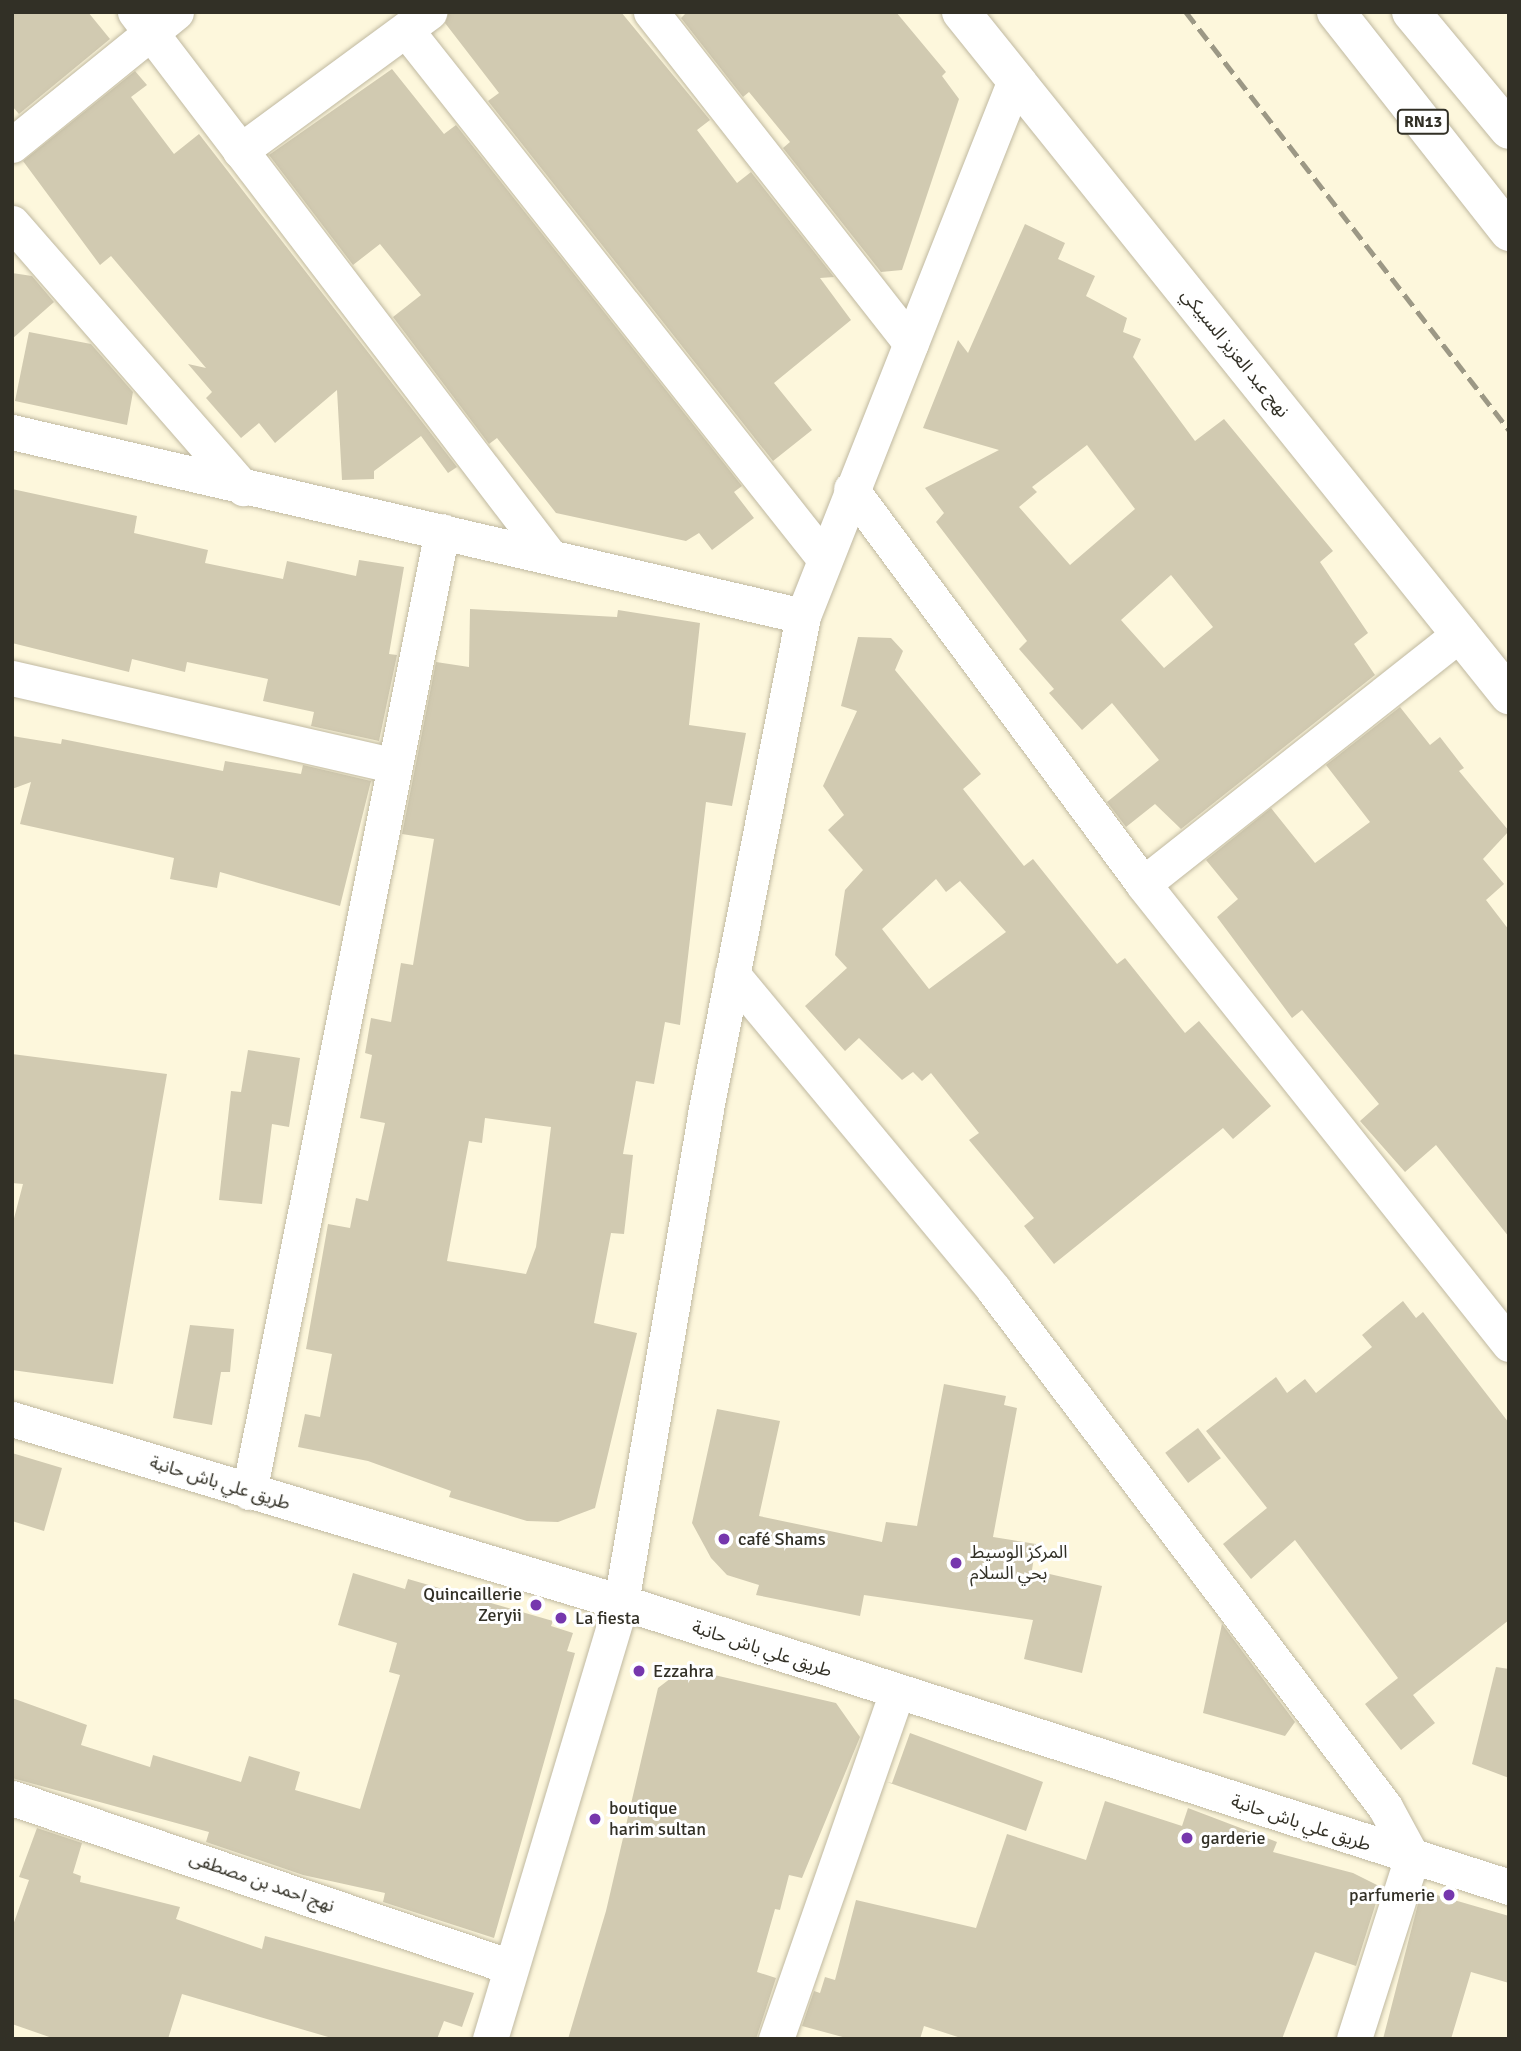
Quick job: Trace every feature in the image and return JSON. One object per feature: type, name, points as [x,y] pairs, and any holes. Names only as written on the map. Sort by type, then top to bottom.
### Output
[{"type":"street","points":[[651,12],[911,344]]},
{"type":"street","name":"نهج عبد العزيز السبيكي","points":[[961,12],[1509,695]]},
{"type":"street","name":"RN13","points":[[1336,12],[1509,232]]},
{"type":"street","points":[[1411,12],[1509,130]]},
{"type":"street","points":[[12,145],[154,19],[240,151],[548,554]]},
{"type":"street","points":[[240,151],[417,21],[823,558]]},
{"type":"street","points":[[490,2039],[621,1602],[732,974],[803,616],[823,558],[1015,80]]},
{"type":"street","points":[[18,235],[243,488]]},
{"type":"street","points":[[12,432],[243,488],[548,554],[803,616]]},
{"type":"street","points":[[851,489],[1143,884],[1509,1344]]},
{"type":"street","points":[[249,1492],[392,765],[442,531]]},
{"type":"street","points":[[1143,884],[1461,633]]},
{"type":"street","points":[[12,678],[392,765]]},
{"type":"street","points":[[732,974],[994,1290],[1289,1673],[1385,1808],[1412,1857],[1354,2039]]},
{"type":"street","name":"طريق علي باش حانبة","points":[[12,1419],[621,1602],[895,1694],[1509,1887]]},
{"type":"street","points":[[776,2039],[895,1694]]},
{"type":"street","name":"نهج احمد بن مصطفى","points":[[12,1798],[511,1967]]},
{"type":"building","points":[[12,12],[88,12],[110,39],[19,114],[12,106]]},
{"type":"building","points":[[449,12],[621,12],[710,120],[697,130],[737,183],[751,172],[834,277],[820,278],[851,320],[774,383],[812,430],[773,461],[488,101],[499,93],[445,23]]},
{"type":"building","points":[[687,12],[896,12],[946,72],[942,76],[959,99],[902,270],[881,272],[783,148],[790,142],[749,92],[743,97],[681,18]]},
{"type":"building","points":[[392,69],[444,134],[456,125],[742,486],[734,492],[754,518],[712,550],[699,533],[686,541],[556,513],[497,438],[489,444],[393,317],[421,295],[380,244],[353,265],[269,155]]},
{"type":"building","points":[[135,71],[147,85],[131,97],[174,154],[199,134],[457,467],[448,473],[421,436],[374,471],[374,479],[342,480],[337,390],[275,443],[259,423],[241,438],[206,398],[212,392],[188,364],[206,368],[111,256],[100,265],[23,161]]},
{"type":"building","points":[[1025,224],[1065,243],[1058,259],[1095,276],[1086,296],[1127,318],[1123,332],[1141,339],[1133,357],[1195,441],[1224,419],[1333,551],[1320,562],[1368,633],[1354,644],[1375,675],[1181,829],[1155,804],[1126,827],[1107,802],[1159,760],[1112,703],[1082,730],[1049,693],[1054,689],[1019,649],[1027,641],[936,522],[944,513],[925,488],[999,450],[923,428],[958,340],[968,353]],"holes":[[[1087,445],[1135,509],[1070,565],[1019,507],[1037,492],[1032,487]],[[1171,575],[1213,627],[1164,668],[1121,620]]]},
{"type":"building","points":[[12,273],[32,276],[54,302],[12,339]]},
{"type":"building","points":[[29,332],[91,344],[133,392],[127,425],[15,401]]},
{"type":"building","points":[[12,489],[137,516],[134,533],[208,550],[205,563],[283,579],[287,561],[356,576],[359,560],[404,567],[389,654],[397,655],[379,741],[311,726],[314,712],[263,701],[268,679],[187,662],[185,672],[132,659],[129,672],[12,643]]},
{"type":"building","points":[[470,609],[617,617],[618,610],[700,623],[689,725],[746,733],[732,806],[706,802],[680,1025],[665,1022],[654,1084],[636,1081],[623,1154],[633,1155],[624,1234],[611,1233],[594,1323],[637,1333],[595,1508],[558,1522],[527,1521],[449,1497],[451,1491],[368,1461],[298,1447],[305,1414],[320,1417],[332,1354],[306,1349],[328,1224],[350,1228],[356,1198],[368,1201],[385,1123],[360,1118],[372,1055],[365,1053],[371,1018],[391,1022],[401,963],[413,965],[434,839],[402,834],[436,662],[469,667]],"holes":[[[485,1118],[551,1127],[536,1247],[526,1274],[447,1261],[469,1141],[482,1143]]]},
{"type":"building","points":[[858,637],[891,638],[903,651],[895,670],[981,774],[963,789],[1024,866],[1033,859],[1117,964],[1125,958],[1185,1033],[1199,1021],[1271,1106],[1233,1139],[1223,1128],[1054,1264],[1024,1226],[1034,1218],[969,1140],[979,1133],[931,1073],[922,1081],[913,1072],[902,1080],[859,1038],[845,1051],[805,1006],[847,968],[835,955],[845,890],[863,870],[828,830],[844,815],[823,786],[857,711],[841,706]],"holes":[[[936,879],[946,892],[960,881],[1006,932],[929,989],[882,929]]]},
{"type":"building","points":[[1400,707],[1430,745],[1440,737],[1464,768],[1459,771],[1509,831],[1483,859],[1504,884],[1486,900],[1509,930],[1509,1237],[1436,1145],[1405,1172],[1360,1121],[1379,1104],[1302,1010],[1292,1018],[1217,917],[1238,899],[1206,860],[1271,808],[1315,863],[1370,822],[1326,765]]},
{"type":"building","points":[[12,736],[61,744],[62,739],[223,771],[225,761],[301,774],[303,765],[371,781],[340,906],[220,872],[217,888],[170,879],[174,858],[20,824],[31,782],[12,789]]},
{"type":"building","points":[[248,1050],[300,1058],[289,1127],[272,1124],[262,1204],[219,1200],[231,1091],[241,1092]]},
{"type":"building","points":[[12,1054],[167,1074],[113,1384],[12,1370],[12,1226],[23,1184],[12,1183]]},
{"type":"building","points":[[1403,1301],[1416,1318],[1423,1312],[1509,1423],[1509,1620],[1413,1695],[1435,1723],[1401,1750],[1365,1704],[1398,1678],[1295,1540],[1251,1579],[1223,1544],[1267,1508],[1206,1431],[1276,1377],[1287,1393],[1305,1379],[1316,1393],[1372,1347],[1362,1335]]},
{"type":"building","points":[[190,1325],[234,1329],[230,1372],[221,1372],[212,1425],[173,1418]]},
{"type":"building","points":[[944,1384],[1006,1396],[1004,1405],[1017,1408],[993,1537],[1036,1544],[1032,1570],[1102,1586],[1082,1673],[1024,1659],[1033,1620],[864,1595],[860,1616],[756,1595],[759,1585],[727,1575],[711,1558],[692,1523],[717,1409],[780,1421],[759,1516],[882,1542],[886,1522],[917,1526]]},
{"type":"building","points":[[1198,1428],[1221,1458],[1188,1483],[1165,1453]]},
{"type":"building","points":[[12,1453],[62,1468],[44,1531],[12,1521]]},
{"type":"building","points":[[353,1573],[405,1589],[408,1579],[553,1621],[551,1626],[573,1633],[567,1651],[575,1653],[494,1938],[383,1902],[385,1893],[303,1875],[206,1842],[209,1832],[12,1778],[12,1698],[87,1725],[81,1745],[150,1767],[153,1755],[241,1782],[249,1756],[300,1772],[295,1790],[360,1809],[400,1675],[389,1672],[397,1643],[338,1625]]},
{"type":"building","points":[[1222,1624],[1295,1722],[1285,1736],[1203,1713]]},
{"type":"building","points":[[1496,1667],[1509,1669],[1509,1778],[1472,1764]]},
{"type":"building","points":[[684,1668],[836,1703],[860,1737],[802,1878],[789,1875],[780,1910],[775,1909],[757,1972],[776,1978],[756,2039],[568,2039],[606,1911],[658,1688]]},
{"type":"building","points":[[910,1733],[1043,1782],[1026,1831],[887,1782],[892,1783]]},
{"type":"building","points":[[1105,1801],[1182,1826],[1188,1808],[1277,1842],[1273,1852],[1353,1873],[1381,1887],[1356,1966],[1315,1952],[1282,2039],[964,2039],[924,2026],[920,2039],[850,2039],[802,2026],[814,1991],[820,1993],[825,1977],[835,1980],[856,1900],[976,1928],[1007,1834],[1086,1860]]},
{"type":"building","points":[[37,1828],[82,1843],[73,1873],[81,1876],[80,1882],[180,1907],[176,1919],[262,1949],[265,1936],[474,1993],[462,2027],[444,2021],[437,2039],[335,2039],[182,1994],[168,2039],[55,2039],[12,2024],[12,1928],[29,1880],[19,1877]]},
{"type":"building","points":[[1430,1893],[1509,1916],[1509,1983],[1471,1972],[1451,2039],[1383,2039],[1419,1900],[1427,1903]]},
{"type":"railway","points":[[1186,12],[1509,430]]},
{"type":"place","name":"café Shams","points":[[724,1539]]},
{"type":"place","name":"المركز الوسيط بحي السلام","points":[[956,1563]]},
{"type":"place","name":"Quincaillerie Zeryii","points":[[536,1605]]},
{"type":"place","name":"La fiesta","points":[[561,1618]]},
{"type":"place","name":"Ezzahra","points":[[639,1671]]},
{"type":"place","name":"boutique harim sultan","points":[[595,1819]]},
{"type":"place","name":"garderie","points":[[1187,1838]]},
{"type":"place","name":"parfumerie","points":[[1449,1895]]}]
